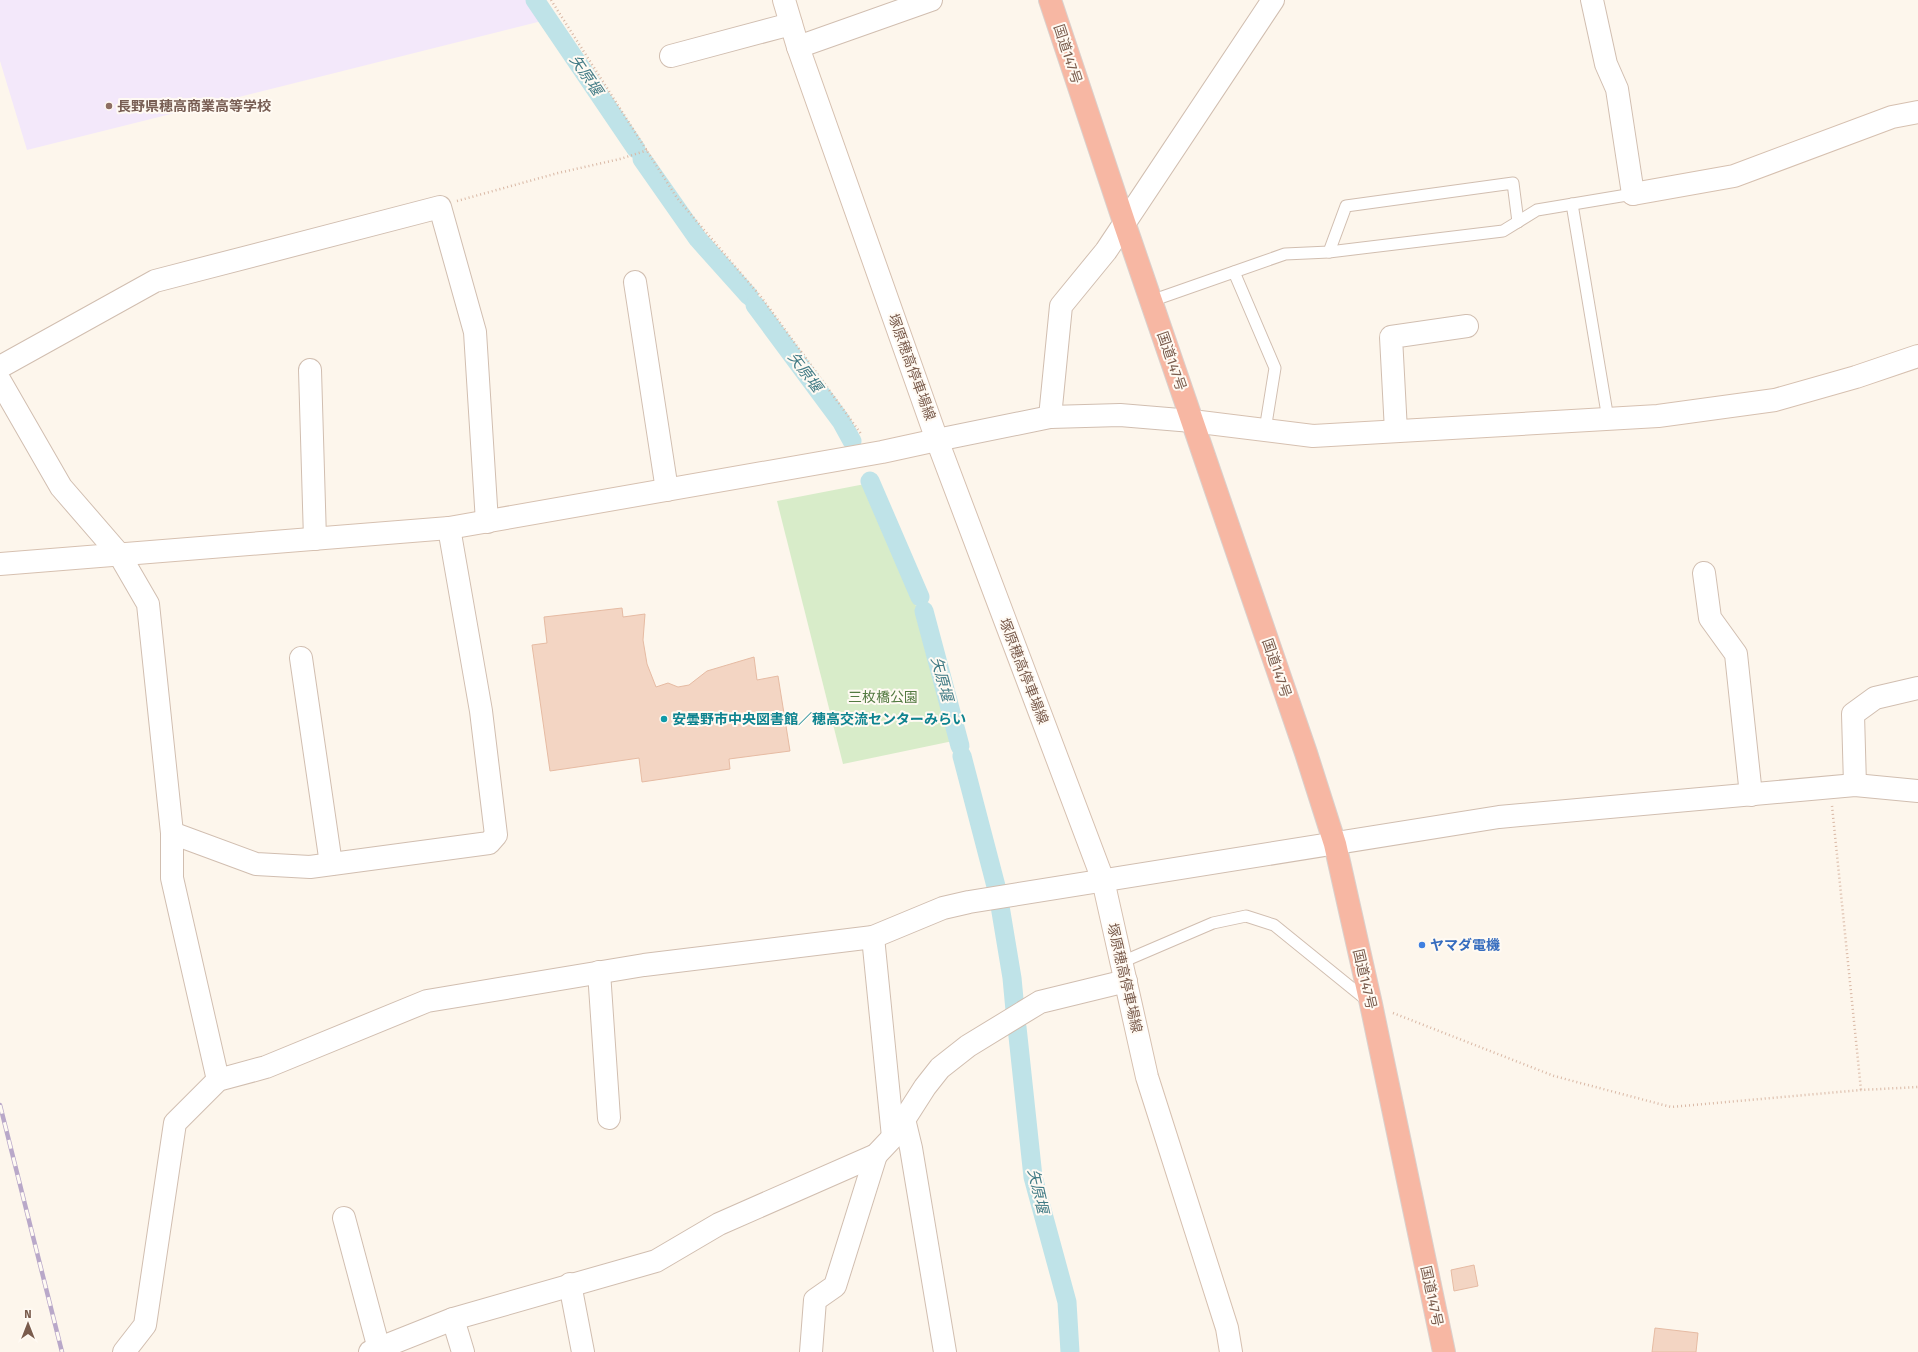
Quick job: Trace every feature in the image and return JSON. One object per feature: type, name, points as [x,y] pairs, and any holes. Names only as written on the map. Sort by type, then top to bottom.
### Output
[{"type":"highway","name":"国道147号","points":[[1050,0],[1124,222],[1306,753],[1335,844],[1371,1004],[1444,1352]]},
{"type":"street","name":"塚原穂高停車場線","points":[[784,0],[798,47],[937,440],[1103,880],[1147,1077],[1227,1328],[1231,1352]]},
{"type":"street","points":[[798,47],[931,0]]},
{"type":"street","points":[[1050,417],[1061,306],[1106,251],[1273,0]]},
{"type":"street","points":[[1592,0],[1606,64],[1617,88],[1633,194],[1734,176],[1892,117],[1918,112]]},
{"type":"street","points":[[671,56],[791,24]]},
{"type":"street","points":[[0,367],[155,281],[440,207],[475,332],[487,522]]},
{"type":"street","points":[[635,282],[667,490]]},
{"type":"street","points":[[1396,431],[1391,337],[1468,326]]},
{"type":"street","points":[[0,564],[449,528],[882,452],[1050,417],[1120,415],[1192,421],[1313,436],[1658,416],[1775,400],[1856,377],[1918,356]]},
{"type":"street","points":[[310,370],[316,539]]},
{"type":"street","points":[[0,381],[61,487],[119,554],[148,604],[172,833],[172,878],[218,1080]]},
{"type":"street","points":[[172,833],[256,864],[310,867],[489,843],[496,835],[481,711],[449,528]]},
{"type":"street","points":[[1704,573],[1710,618],[1736,654],[1751,795]]},
{"type":"street","points":[[301,658],[331,864]]},
{"type":"street","points":[[1855,785],[1853,714],[1875,698],[1918,688]]},
{"type":"street","points":[[124,1352],[145,1325],[175,1123],[218,1080],[266,1067],[428,1001],[644,965],[873,937],[943,908],[1103,880],[1500,817],[1855,785],[1918,790]]},
{"type":"street","points":[[873,937],[893,1138]]},
{"type":"street","points":[[344,1218],[375,1350],[454,1319],[570,1284],[656,1261],[719,1224],[876,1155],[893,1138],[940,1068],[968,1046],[1040,1002],[1124,971]]},
{"type":"street","points":[[599,972],[609,1118]]},
{"type":"street","points":[[904,1120],[912,1155],[945,1352]]},
{"type":"street","points":[[812,1352],[815,1300],[835,1286],[876,1155]]},
{"type":"street","points":[[570,1284],[583,1352]]},
{"type":"street","points":[[454,1319],[463,1352]]},
{"type":"lane","points":[[1329,252],[1346,206],[1513,183],[1518,222]]},
{"type":"lane","points":[[1151,301],[1285,254],[1329,252],[1503,231],[1537,210],[1633,194]]},
{"type":"lane","points":[[1572,204],[1608,418]]},
{"type":"lane","points":[[1234,272],[1275,368],[1265,430]]},
{"type":"lane","points":[[1124,971],[1213,923],[1246,916],[1274,925],[1371,1004]]},
{"type":"path","points":[[551,0],[648,150],[677,198],[762,298],[864,441]]},
{"type":"path","points":[[440,207],[523,182],[620,159],[648,150]]},
{"type":"path","points":[[1830,787],[1861,1090]]},
{"type":"path","points":[[1371,1004],[1554,1076],[1671,1107],[1861,1090],[1918,1087]]},
{"type":"shaded area","name":"長野県穂高商業高等学校","points":[[0,0],[528,0],[542,21],[27,150],[0,61]]},
{"type":"green space","name":"三枚橋公園","points":[[865,484],[911,588],[953,741],[843,764],[777,501]]},
{"type":"building","name":"安曇野市中央図書館／穂高交流センターみらい","points":[[622,608],[623,617],[645,614],[643,640],[647,664],[656,687],[668,683],[678,687],[689,685],[707,671],[754,657],[757,680],[778,676],[790,751],[729,759],[730,769],[642,782],[639,758],[550,771],[532,645],[547,643],[544,617]]},
{"type":"building","points":[[1474,1265],[1478,1286],[1454,1291],[1451,1270]]},
{"type":"building","points":[[1655,1328],[1698,1333],[1696,1352],[1652,1352]]},
{"type":"waterway","name":"矢原堰","points":[[535,0],[636,149]]},
{"type":"waterway","name":"矢原堰","points":[[642,159],[698,239],[749,296]]},
{"type":"waterway","name":"矢原堰","points":[[755,305],[841,421],[852,441]]},
{"type":"waterway","name":"矢原堰","points":[[870,481],[920,597]]},
{"type":"waterway","name":"矢原堰","points":[[924,611],[960,746]]},
{"type":"waterway","name":"矢原堰","points":[[962,756],[997,890]]},
{"type":"waterway","name":"矢原堰","points":[[1000,906],[1012,978],[1015,1010]]},
{"type":"waterway","name":"矢原堰","points":[[1017,1027],[1033,1177],[1067,1302],[1070,1352]]},
{"type":"railway","points":[[0,1105],[62,1352]]},
{"type":"place","name":"長野県穂高商業高等学校","points":[[109,106]]},
{"type":"place","name":"安曇野市中央図書館／穂高交流センターみらい","points":[[664,719]]},
{"type":"place","name":"ヤマダ電機","points":[[1422,945]]}]
